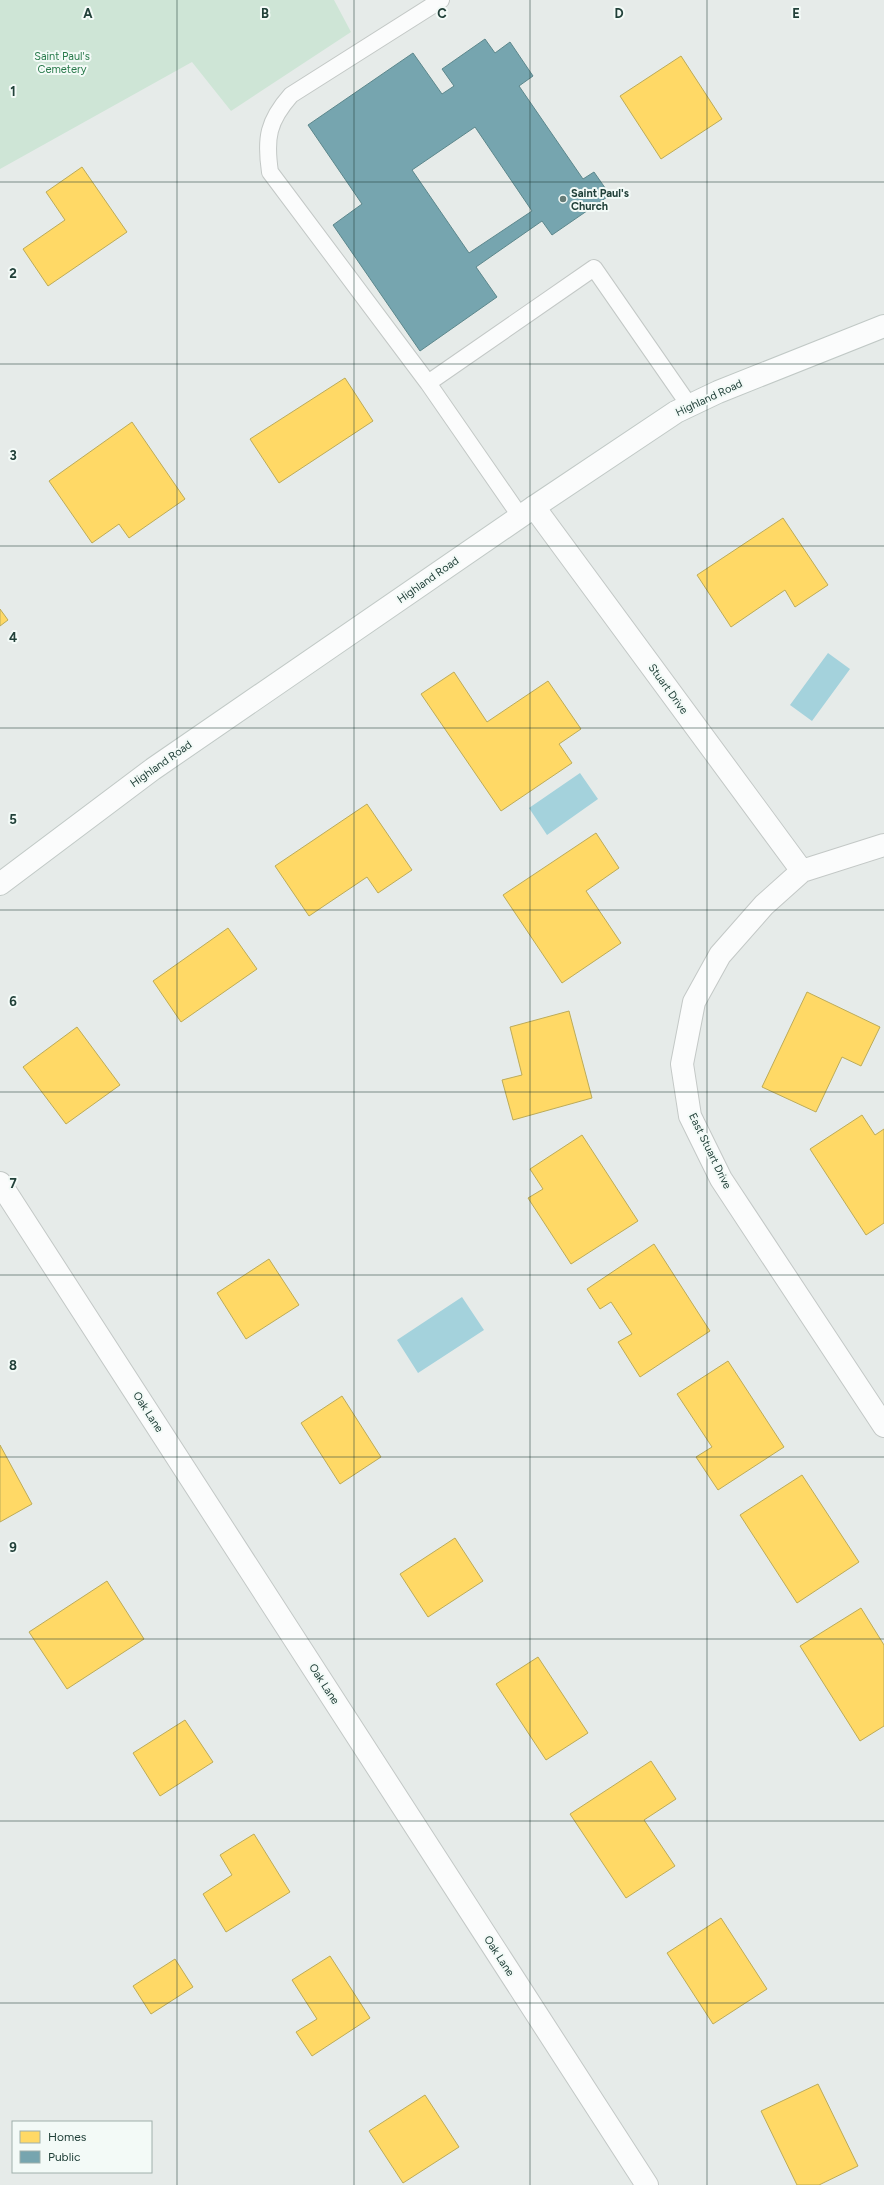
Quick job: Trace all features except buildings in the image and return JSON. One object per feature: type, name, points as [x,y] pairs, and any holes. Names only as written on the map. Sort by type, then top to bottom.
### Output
[{"type":"street","name":"Highland Road","points":[[0,884],[153,769],[527,512],[689,405],[884,326]]},
{"type":"street","name":"Stuart Drive","points":[[527,512],[802,871]]},
{"type":"street","points":[[802,871],[884,845]]},
{"type":"street","name":"East Stuart Drive","points":[[802,871],[764,905],[720,954],[694,1002],[682,1064],[690,1116],[721,1179],[884,1426]]},
{"type":"street","name":"Oak Lane","points":[[0,1183],[647,2185]]},
{"type":"lane","points":[[441,0],[291,94],[275,116],[270,128],[267,149],[270,172],[527,512]]},
{"type":"lane","points":[[428,383],[594,268],[689,405]]},
{"type":"green space","name":"Saint Paul's Cemetery","points":[[0,0],[334,0],[351,32],[231,111],[192,62],[0,169]]},
{"type":"water","points":[[828,653],[850,669],[812,721],[790,705]]},
{"type":"water","points":[[580,773],[598,799],[547,835],[529,808]]},
{"type":"water","points":[[462,1297],[484,1330],[418,1373],[397,1340]]},
{"type":"place","name":"Saint Paul's Church","points":[[563,199]]}]
